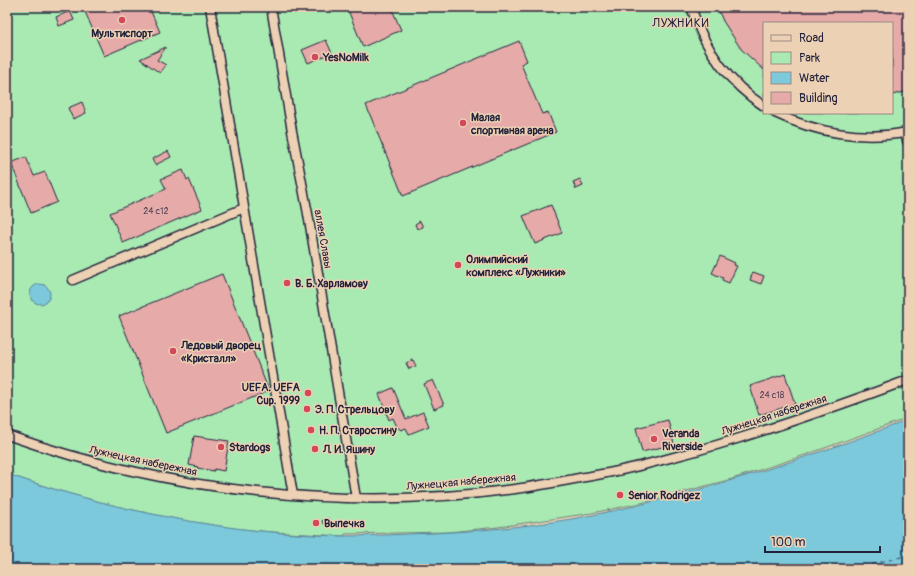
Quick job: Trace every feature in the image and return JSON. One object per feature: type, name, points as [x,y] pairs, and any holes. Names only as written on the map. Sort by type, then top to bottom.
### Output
[{"type":"street","points":[[210,7],[293,495]]},
{"type":"street","name":"аллея Славы","points":[[271,7],[356,498]]},
{"type":"street","points":[[691,7],[701,33],[719,64],[735,82],[763,105]]},
{"type":"street","points":[[778,114],[813,128],[835,133],[869,135],[906,132],[908,143]]},
{"type":"street","points":[[73,280],[244,208]]},
{"type":"street","name":"Лужнецкая набережная","points":[[7,436],[78,458],[144,474],[206,485],[293,495],[356,498],[443,496],[515,489],[603,474],[648,464],[740,439],[908,380]]},
{"type":"green space","name":"Олимпийский комплекс «Лужники»","points":[[7,7],[908,7],[908,418],[808,454],[732,479],[641,503],[592,513],[498,527],[448,532],[345,534],[344,536],[241,529],[181,520],[122,508],[7,474]]},
{"type":"water","points":[[36,284],[44,284],[50,290],[50,298],[44,304],[36,304],[30,298],[30,290]]},
{"type":"water","points":[[908,420],[908,569],[7,569],[7,474],[89,499],[131,509],[173,518],[258,531],[343,536],[454,532],[524,526],[593,515],[633,506],[713,486],[752,474],[831,448]]},
{"type":"building","name":"Мультиспорт","points":[[83,7],[149,7],[160,32],[104,56]]},
{"type":"building","points":[[354,7],[391,7],[401,30],[363,47],[348,10]]},
{"type":"building","name":"ЛУЖНИКИ","points":[[717,7],[838,7],[863,9],[875,7],[908,7],[908,91],[893,95],[893,22],[763,22],[763,69],[741,49],[723,21]]},
{"type":"building","points":[[70,11],[74,20],[59,26],[56,17]]},
{"type":"building","points":[[326,40],[332,53],[308,63],[302,50]]},
{"type":"building","name":"Малая спортивная арена","points":[[519,41],[527,61],[521,64],[542,114],[548,112],[556,132],[403,196],[366,105]]},
{"type":"building","points":[[166,47],[157,60],[166,65],[160,73],[140,59]]},
{"type":"building","points":[[82,102],[86,113],[73,119],[68,108]]},
{"type":"building","points":[[168,151],[171,157],[155,165],[152,159]]},
{"type":"building","points":[[26,157],[34,176],[45,172],[57,202],[31,213],[11,163]]},
{"type":"building","points":[[183,170],[187,180],[189,179],[202,209],[123,243],[110,213],[166,189],[161,179]]},
{"type":"building","points":[[580,179],[583,186],[576,189],[573,182]]},
{"type":"building","points":[[551,205],[562,233],[535,244],[523,216]]},
{"type":"building","points":[[420,221],[423,227],[417,229],[415,224]]},
{"type":"building","points":[[720,256],[735,263],[734,265],[737,266],[729,283],[722,280],[723,278],[712,273]]},
{"type":"building","points":[[753,272],[764,276],[761,284],[750,280]]},
{"type":"building","points":[[222,274],[269,391],[166,433],[119,316]]},
{"type":"building","points":[[413,360],[416,366],[409,369],[406,363]]},
{"type":"building","points":[[785,374],[795,404],[759,415],[750,386]]},
{"type":"building","points":[[433,380],[444,405],[434,409],[424,384]]},
{"type":"building","points":[[393,388],[406,419],[423,412],[429,426],[409,434],[406,428],[401,430],[397,427],[393,418],[389,420],[379,394]]},
{"type":"building","points":[[668,420],[674,444],[642,452],[636,428]]},
{"type":"building","points":[[194,436],[229,441],[224,471],[214,469],[214,471],[189,465]]},
{"type":"building","points":[[329,519],[329,523],[326,526],[322,521]]},
{"type":"ferry route","points":[[854,569],[908,555]]},
{"type":"place","name":"Мультиспорт","points":[[122,20]]},
{"type":"place","name":"YesNoMilk","points":[[315,57]]},
{"type":"place","name":"Малая спортивная арена","points":[[463,123]]},
{"type":"place","name":"Олимпийский комплекс «Лужники»","points":[[458,265]]},
{"type":"place","name":"В. Б. Харламову","points":[[287,283]]},
{"type":"place","name":"Ледовый дворец «Кристалл»","points":[[173,351]]},
{"type":"place","name":"UEFA. UEFA Cup. 1999","points":[[308,393]]},
{"type":"place","name":"Э. П. Стрельцову","points":[[307,409]]},
{"type":"place","name":"Н. П. Старостину","points":[[311,430]]},
{"type":"place","name":"Veranda Riverside","points":[[654,439]]},
{"type":"place","name":"Stardogs","points":[[221,447]]},
{"type":"place","name":"Л. И. Яшину","points":[[315,449]]},
{"type":"place","name":"Senior Rodrigez","points":[[620,495]]},
{"type":"place","name":"Выпечка","points":[[316,523]]},
{"type":"district","name":"ЛУЖНИКИ","points":[[681,23]]}]
